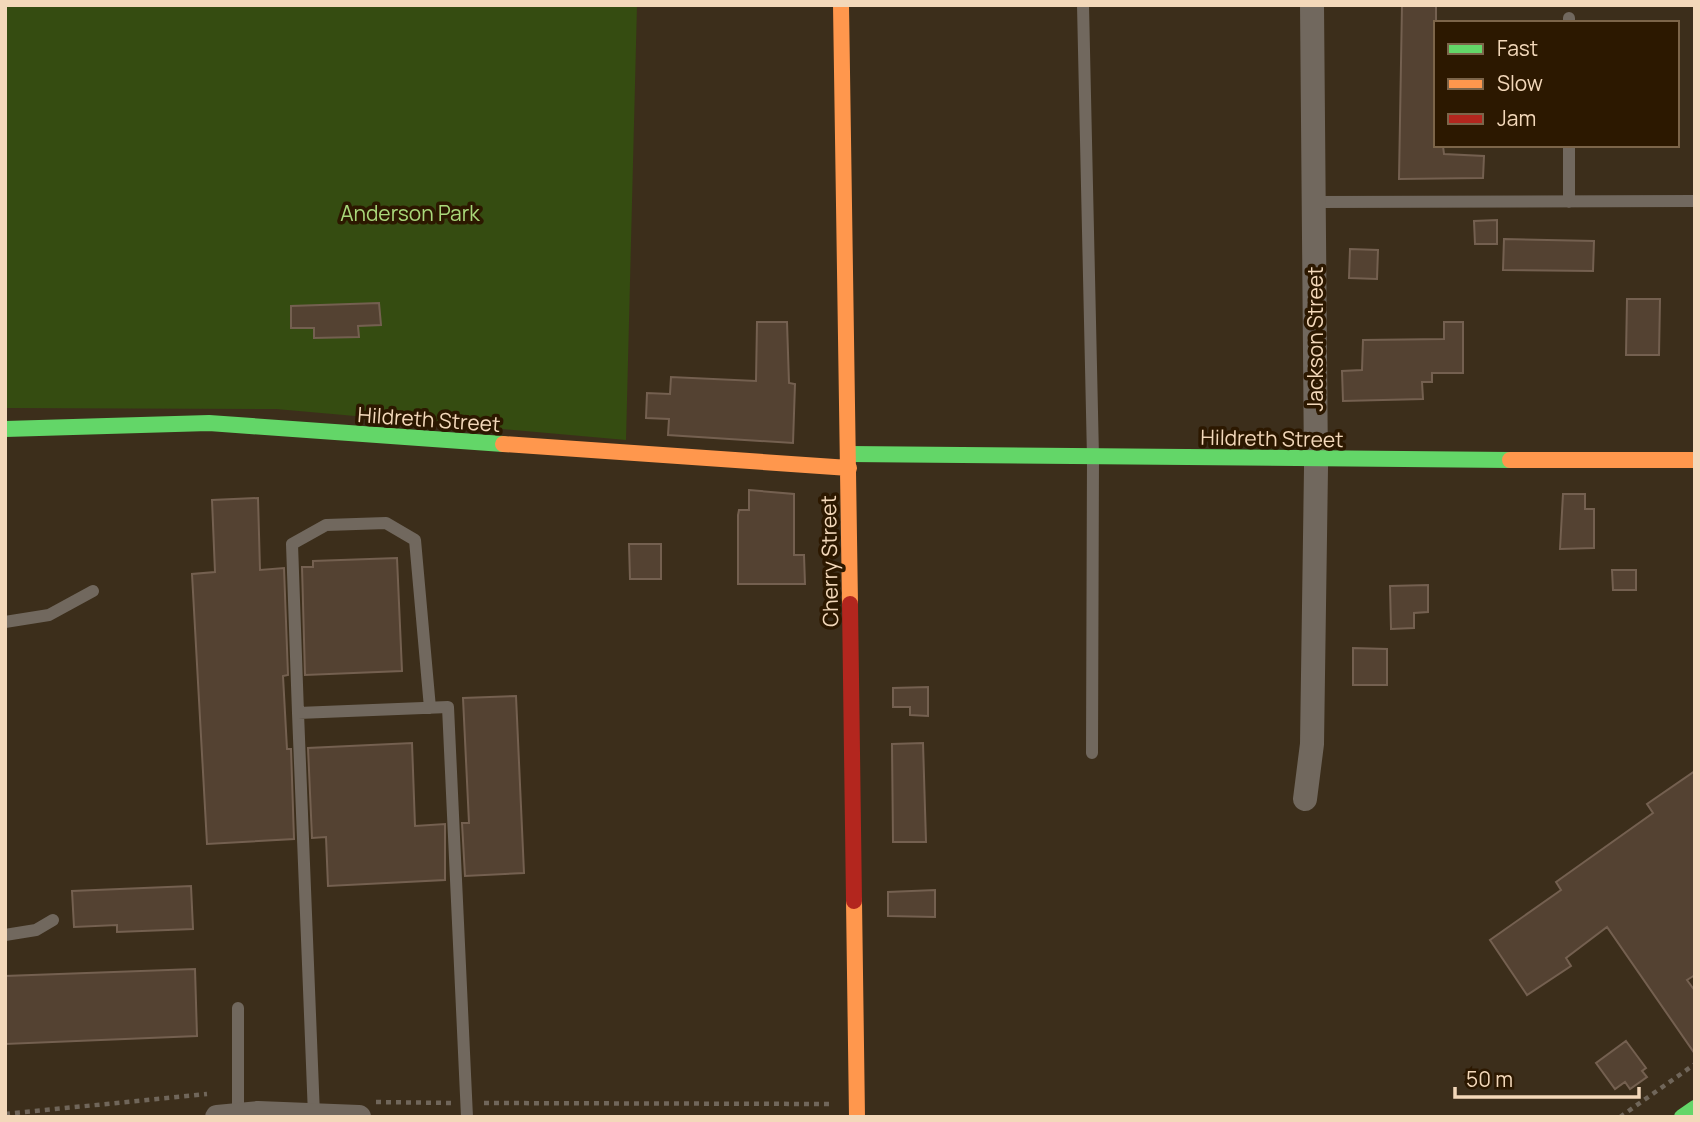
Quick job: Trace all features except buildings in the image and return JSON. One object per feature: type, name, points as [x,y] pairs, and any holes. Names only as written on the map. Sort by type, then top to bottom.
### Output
[{"type":"street","name":"Cherry Street","points":[[841,5],[858,1117]]},
{"type":"street","name":"Jackson Street","points":[[1306,799],[1311,744],[1315,460],[1312,5]]},
{"type":"street","name":"Hildreth Street","points":[[5,429],[209,423],[849,461],[1093,457],[1695,460]]},
{"type":"street","points":[[1682,1117],[1695,1108]]},
{"type":"street","points":[[231,1109],[314,1115],[364,1109]]},
{"type":"lane","points":[[1083,5],[1093,457],[1092,752]]},
{"type":"lane","points":[[1569,147],[1569,201]]},
{"type":"lane","points":[[1315,202],[1695,201]]},
{"type":"lane","points":[[314,1115],[292,544],[326,525],[386,523],[415,540],[430,708]]},
{"type":"lane","points":[[5,622],[49,615],[93,591]]},
{"type":"lane","points":[[298,713],[448,707],[467,1117]]},
{"type":"lane","points":[[5,935],[36,929],[53,920]]},
{"type":"lane","points":[[231,1109],[238,1008]]},
{"type":"path","points":[[1620,1117],[1695,1064]]},
{"type":"path","points":[[5,1114],[216,1093],[231,1109]]},
{"type":"path","points":[[364,1109],[466,1103],[830,1104]]},
{"type":"green space","name":"Anderson Park","points":[[5,5],[637,5],[626,440],[276,409],[5,408]]},
{"type":"traffic: fast","points":[[5,429],[209,423],[503,444]]},
{"type":"traffic: fast","points":[[849,454],[1510,460]]},
{"type":"traffic: fast","points":[[1682,1117],[1695,1108]]},
{"type":"traffic: slow","points":[[841,5],[850,604]]},
{"type":"traffic: slow","points":[[503,444],[849,468]]},
{"type":"traffic: slow","points":[[1510,460],[1695,460]]},
{"type":"traffic: slow","points":[[854,901],[857,1117]]},
{"type":"traffic: jam","points":[[850,604],[854,901]]}]
